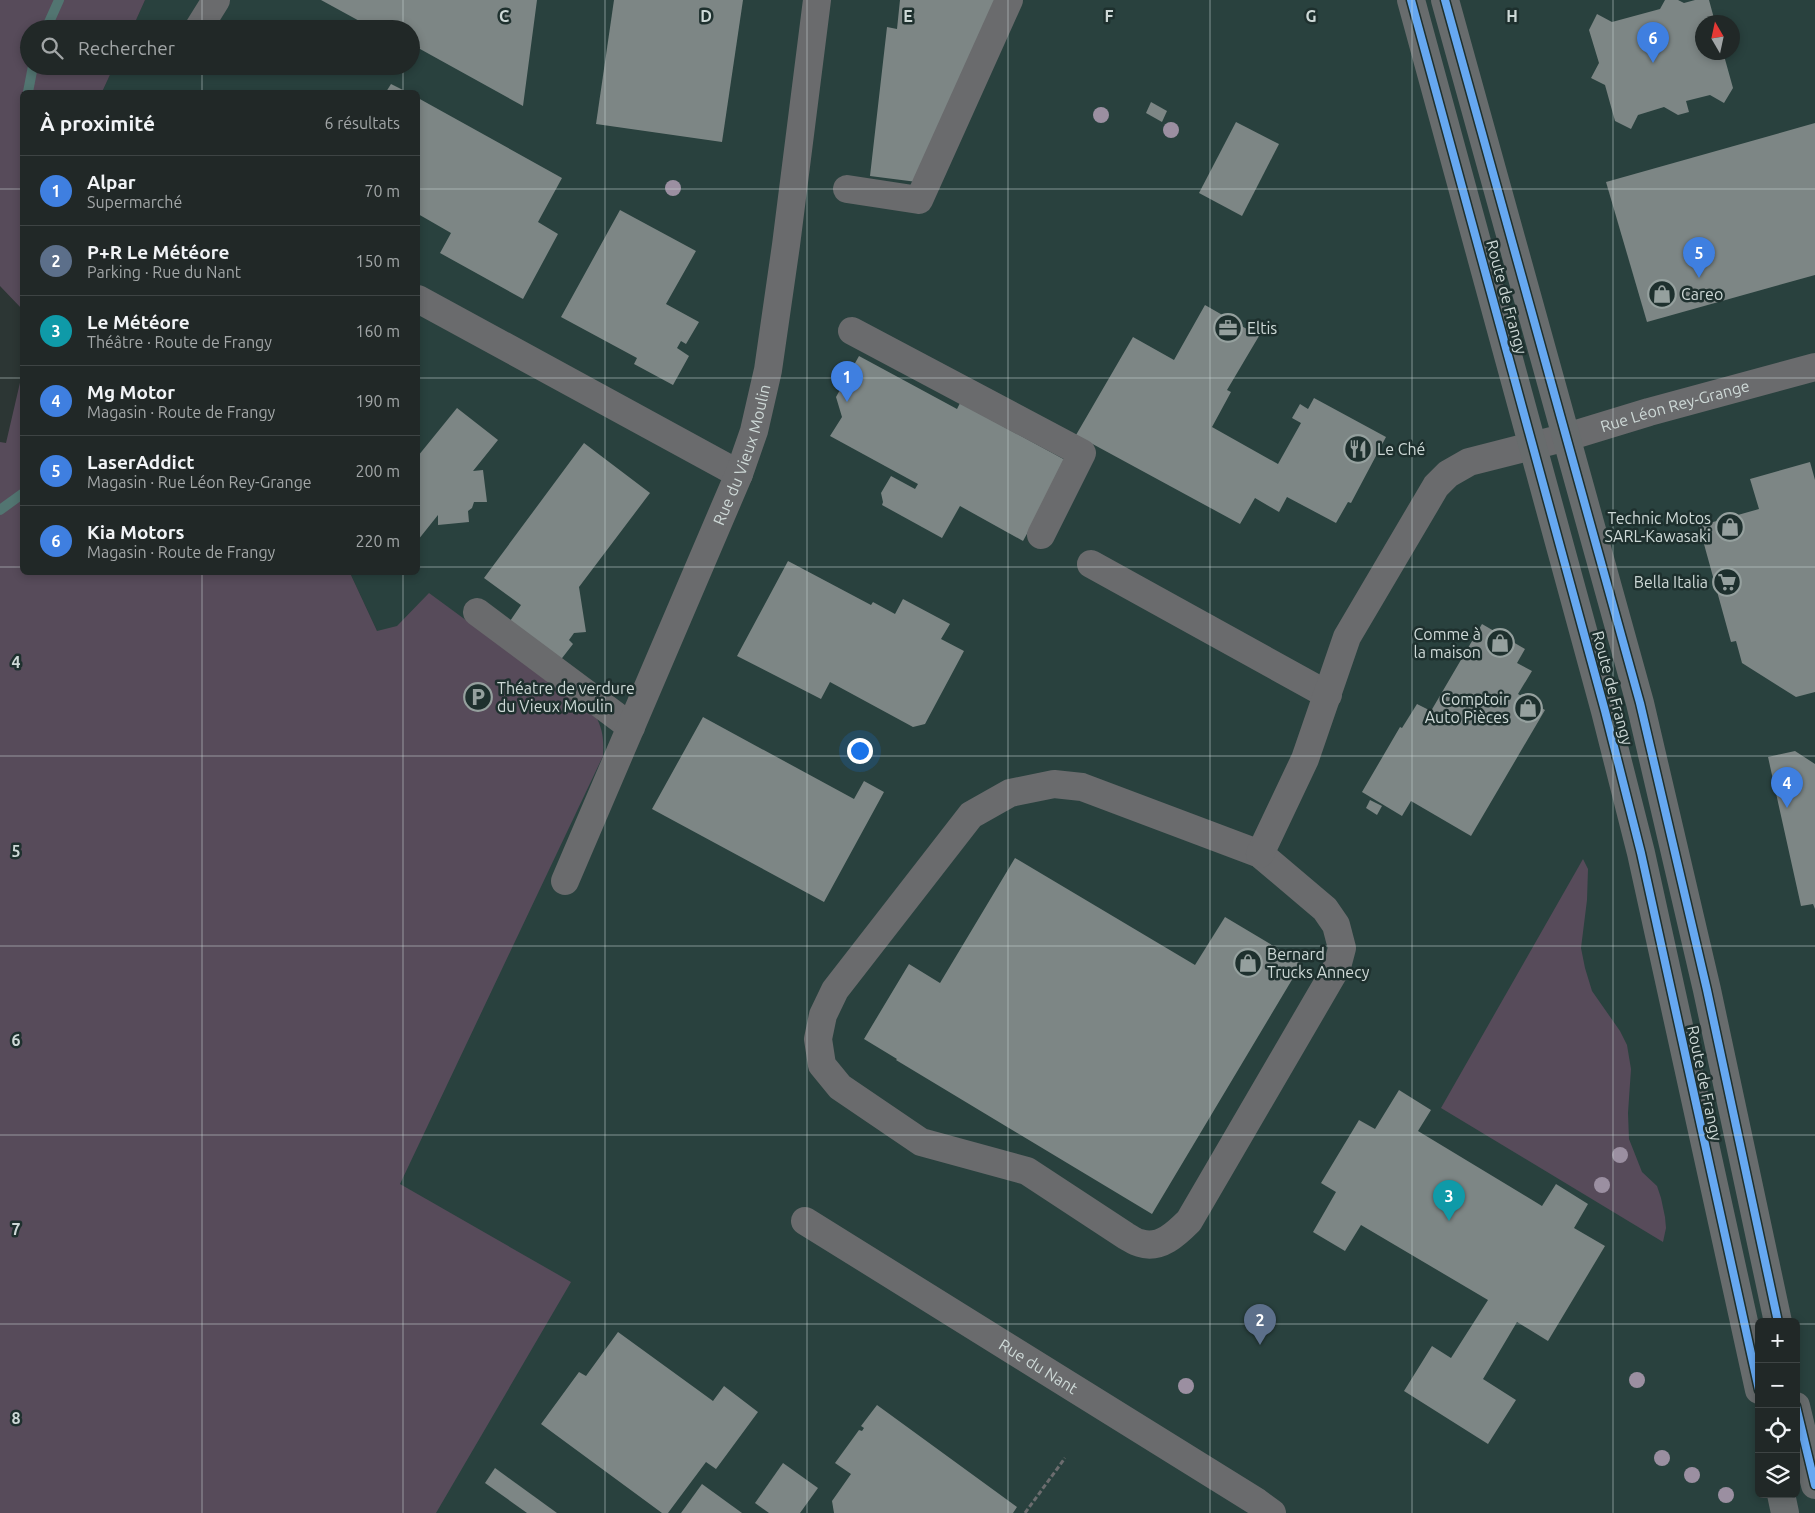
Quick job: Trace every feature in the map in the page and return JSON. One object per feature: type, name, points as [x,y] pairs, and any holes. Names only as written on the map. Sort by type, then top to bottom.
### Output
[{"type":"main road","name":"Route de Frangy","points":[[1412,0],[1534,446],[1641,853],[1755,1372]]},
{"type":"main road","name":"Route de Frangy","points":[[1445,0],[1640,703],[1707,990],[1777,1318]]},
{"type":"main road","points":[[1796,1408],[1815,1485]]},
{"type":"main road","points":[[1782,1498],[1785,1513]]},
{"type":"street","points":[[204,20],[216,0]]},
{"type":"street","name":"Rue du Vieux Moulin","points":[[565,881],[739,474],[754,431],[768,370],[817,0]]},
{"type":"street","points":[[846,189],[919,200],[1008,0]]},
{"type":"street","points":[[420,300],[739,474]]},
{"type":"street","points":[[852,331],[1082,454],[1041,535]]},
{"type":"street","name":"Rue Léon Rey-Grange","points":[[1260,854],[1305,759],[1347,637],[1436,486],[1448,474],[1468,462],[1567,437],[1649,412],[1815,367]]},
{"type":"street","points":[[1091,564],[1328,694]]},
{"type":"street","points":[[477,612],[631,727]]},
{"type":"street","points":[[1054,784],[1082,787],[1260,854],[1325,909],[1336,925],[1342,948],[1337,967],[1189,1221],[1175,1235],[1160,1243],[1142,1244],[1134,1240],[1027,1172],[921,1142],[840,1087],[822,1066],[818,1039],[823,1015],[835,990],[971,815],[1010,793],[1054,784]]},
{"type":"street","name":"Rue du Nant","points":[[806,1221],[1272,1513]]},
{"type":"path","points":[[1025,1513],[1065,1458]]},
{"type":"shaded area","points":[[0,0],[145,0],[136,20],[20,20],[20,75],[110,75],[103,90],[20,90],[20,307],[0,286]]},
{"type":"shaded area","points":[[145,0],[1815,0],[1815,1513],[103,1513],[377,631],[351,575],[420,575],[420,90],[103,90],[110,75],[420,75],[420,20],[136,20]]},
{"type":"shaded area","points":[[20,383],[20,575],[351,575],[377,631],[397,626],[429,593],[595,715],[600,725],[603,740],[603,756],[400,1184],[571,1282],[436,1513],[0,1513],[0,442],[6,443]]},
{"type":"shaded area","points":[[1583,859],[1588,869],[1587,900],[1581,948],[1585,968],[1592,991],[1620,1031],[1627,1045],[1631,1069],[1628,1113],[1629,1139],[1642,1172],[1657,1186],[1661,1198],[1666,1228],[1663,1242],[1441,1108]]},
{"type":"building","points":[[321,0],[537,0],[523,106],[420,49],[420,20],[358,20]]},
{"type":"building","points":[[614,0],[743,0],[722,142],[596,124]]},
{"type":"building","points":[[900,0],[1001,0],[917,182],[870,176],[887,27],[897,29]]},
{"type":"building","points":[[1665,0],[1678,0],[1684,3],[1695,0],[1709,0],[1713,15],[1695,15],[1695,60],[1725,60],[1733,88],[1724,103],[1710,95],[1686,101],[1689,112],[1678,115],[1664,107],[1638,115],[1631,129],[1615,121],[1605,85],[1591,78],[1599,63],[1589,30],[1597,14],[1612,22],[1660,9]]},
{"type":"building","points":[[391,84],[403,90],[387,90]]},
{"type":"building","points":[[420,99],[562,178],[538,222],[558,234],[523,299],[440,253],[451,233],[420,215]]},
{"type":"building","points":[[1151,102],[1167,111],[1162,122],[1146,113]]},
{"type":"building","points":[[1236,122],[1279,144],[1242,216],[1199,193]]},
{"type":"building","points":[[1815,123],[1815,275],[1647,322],[1606,182]]},
{"type":"building","points":[[620,210],[696,251],[666,304],[699,322],[686,344],[681,341],[677,348],[689,356],[673,385],[634,364],[637,358],[561,317]]},
{"type":"building","points":[[1205,305],[1259,336],[1227,390],[1231,392],[1212,427],[1278,464],[1301,423],[1292,418],[1300,404],[1308,409],[1314,398],[1386,437],[1351,503],[1348,502],[1336,523],[1287,497],[1279,512],[1255,498],[1240,524],[1076,435],[1133,337],[1174,360]]},
{"type":"building","points":[[859,356],[957,409],[960,403],[1067,461],[1023,541],[960,506],[942,538],[882,505],[881,493],[891,476],[915,489],[918,484],[830,436],[842,417],[836,397]]},
{"type":"building","points":[[457,408],[498,440],[473,471],[483,470],[487,502],[474,502],[472,508],[468,511],[469,522],[438,525],[438,515],[420,538],[420,454]]},
{"type":"building","points":[[584,443],[650,493],[579,587],[586,632],[574,633],[569,640],[573,644],[559,662],[508,624],[521,605],[484,578]]},
{"type":"building","points":[[1810,462],[1815,480],[1815,692],[1796,697],[1742,663],[1736,641],[1731,642],[1699,526],[1759,509],[1750,479]]},
{"type":"building","points":[[788,561],[871,605],[873,602],[895,614],[903,599],[950,624],[941,639],[964,651],[925,724],[913,727],[830,682],[821,699],[737,656]]},
{"type":"building","points":[[1482,624],[1525,649],[1517,663],[1532,671],[1518,694],[1545,710],[1471,836],[1411,801],[1402,816],[1362,792],[1400,727],[1402,728],[1417,704],[1431,711]]},
{"type":"building","points":[[703,717],[854,799],[864,781],[884,792],[824,902],[652,809]]},
{"type":"building","points":[[1795,751],[1815,764],[1815,909],[1813,904],[1801,906],[1768,757]]},
{"type":"building","points":[[1370,800],[1382,806],[1377,815],[1366,808]]},
{"type":"building","points":[[1015,858],[1195,965],[1225,917],[1302,963],[1152,1214],[864,1039],[909,964],[940,983]]},
{"type":"building","points":[[1399,1090],[1431,1110],[1418,1131],[1542,1206],[1556,1184],[1588,1204],[1574,1228],[1605,1246],[1548,1341],[1517,1322],[1483,1379],[1516,1400],[1488,1444],[1404,1391],[1432,1346],[1451,1358],[1488,1300],[1361,1225],[1345,1251],[1313,1232],[1336,1192],[1321,1183],[1359,1120],[1375,1129]]},
{"type":"building","points":[[618,1332],[713,1401],[724,1386],[758,1412],[716,1469],[706,1462],[668,1513],[662,1513],[541,1424],[579,1372],[586,1376]]},
{"type":"building","points":[[877,1405],[1017,1507],[1013,1513],[834,1513],[832,1501],[851,1474],[835,1463],[859,1430],[862,1431],[864,1428],[861,1426]]},
{"type":"building","points":[[783,1463],[818,1488],[800,1513],[769,1513],[755,1503]]},
{"type":"building","points":[[495,1468],[557,1513],[527,1513],[485,1483]]},
{"type":"building","points":[[702,1484],[742,1513],[681,1513]]},
{"type":"waterway","points":[[50,20],[59,0]]},
{"type":"waterway","points":[[28,90],[31,75]]},
{"type":"waterway","points":[[0,510],[20,495]]},
{"type":"cycle path","points":[[1411,0],[1605,711],[1641,853],[1755,1372]]},
{"type":"cycle path","points":[[1445,0],[1640,703],[1707,990],[1777,1318]]},
{"type":"cycle path","points":[[1796,1408],[1815,1485]]},
{"type":"place","name":"Kia Motors","points":[[1653,63]]},
{"type":"place","name":"LaserAddict","points":[[1699,278]]},
{"type":"place","name":"Careo","points":[[1662,294]]},
{"type":"place","name":"Eltis","points":[[1228,328]]},
{"type":"place","name":"Alpar","points":[[847,402]]},
{"type":"place","name":"Le Ché","points":[[1358,449]]},
{"type":"place","name":"Technic Motos SARL-Kawasaki","points":[[1730,527]]},
{"type":"place","name":"Bella Italia","points":[[1727,582]]},
{"type":"place","name":"Comme à la maison","points":[[1500,643]]},
{"type":"place","name":"Théatre de verdure du Vieux Moulin","points":[[478,697]]},
{"type":"place","name":"Comptoir Auto Pièces","points":[[1528,708]]},
{"type":"place","name":"Mg Motor","points":[[1787,808]]},
{"type":"place","name":"Bernard Trucks Annecy","points":[[1248,963]]},
{"type":"place","name":"Le Météore","points":[[1449,1221]]},
{"type":"place","name":"P+R Le Météore","points":[[1260,1345]]}]
